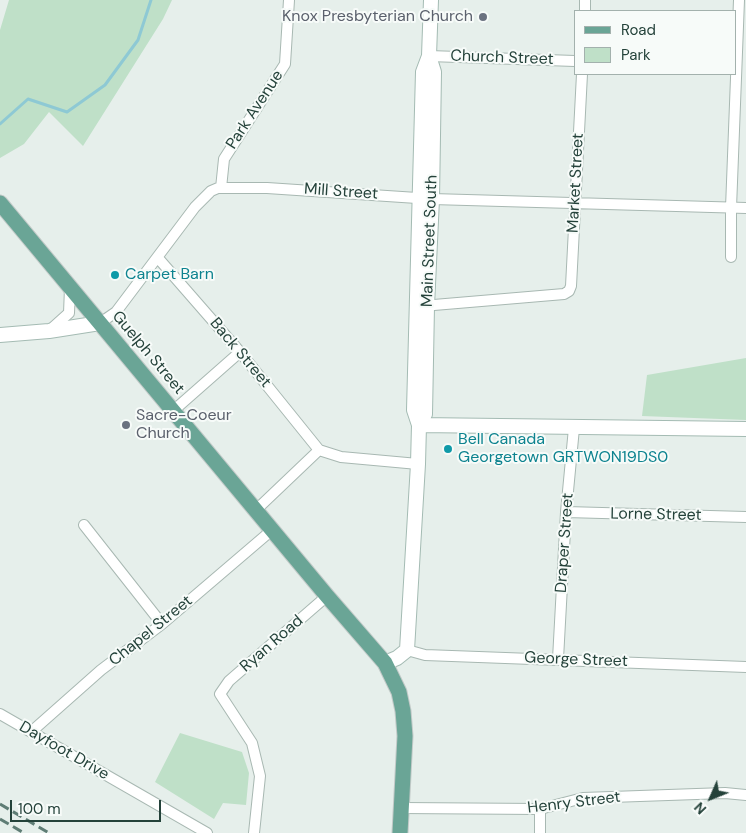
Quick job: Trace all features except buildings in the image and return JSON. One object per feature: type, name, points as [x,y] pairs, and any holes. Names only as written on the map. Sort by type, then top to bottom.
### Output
[{"type":"main road","name":"Main Street South","points":[[407,650],[418,464],[419,425],[414,410],[422,306],[426,198],[423,72],[429,56],[431,0]]},
{"type":"main road","name":"Guelph Street","points":[[0,202],[327,596],[386,663],[399,692],[403,711],[405,736],[400,833]]},
{"type":"main road","points":[[0,336],[100,323]]},
{"type":"main road","points":[[419,425],[746,429]]},
{"type":"main road","points":[[386,663],[397,658],[407,650]]},
{"type":"street","name":"Park Avenue","points":[[221,188],[224,159],[285,64],[289,0]]},
{"type":"street","points":[[731,257],[731,208],[739,69],[739,0]]},
{"type":"street","name":"Church Street","points":[[429,56],[574,61]]},
{"type":"street","name":"Market Street","points":[[422,306],[564,294],[569,291],[571,286],[582,75]]},
{"type":"street","name":"Mill Street","points":[[221,188],[285,189],[426,198],[746,208]]},
{"type":"street","points":[[100,323],[116,312],[195,207],[211,191],[221,188]]},
{"type":"street","name":"Back Street","points":[[158,258],[240,352],[319,450]]},
{"type":"street","points":[[49,330],[69,313],[70,288]]},
{"type":"street","points":[[173,411],[240,352]]},
{"type":"street","name":"Draper Street","points":[[558,659],[566,512],[574,428]]},
{"type":"street","points":[[256,510],[319,450],[341,457],[418,464]]},
{"type":"street","name":"Lorne Street","points":[[566,512],[746,517]]},
{"type":"street","points":[[84,525],[162,624]]},
{"type":"street","name":"Chapel Street","points":[[31,732],[102,670],[162,624],[272,530]]},
{"type":"street","name":"Ryan Road","points":[[254,833],[260,776],[252,743],[220,694],[229,682],[327,596]]},
{"type":"street","name":"George Street","points":[[407,650],[425,655],[746,666]]},
{"type":"street","name":"Dayfoot Drive","points":[[0,714],[207,833]]},
{"type":"street","name":"Henry Street","points":[[401,808],[540,809],[583,798],[725,793],[746,795]]},
{"type":"street","points":[[540,809],[540,833]]},
{"type":"green space","points":[[9,0],[172,0],[163,19],[83,146],[49,112],[24,144],[0,158],[0,30]]},
{"type":"green space","points":[[746,358],[746,420],[642,416],[647,375]]},
{"type":"green space","points":[[180,733],[242,752],[249,773],[246,805],[223,803],[214,819],[155,782]]},
{"type":"waterway","points":[[0,124],[28,99],[67,112],[105,85],[138,40],[151,0]]},
{"type":"railway","points":[[0,804],[49,833]]},
{"type":"railway","points":[[0,819],[24,833]]},
{"type":"place","name":"Knox Presbyterian Church","points":[[483,17]]},
{"type":"place","name":"Carpet Barn","points":[[115,275]]},
{"type":"place","name":"Sacre-Coeur Church","points":[[126,425]]},
{"type":"place","name":"Bell Canada Georgetown GRTWON19DS0","points":[[448,449]]}]
